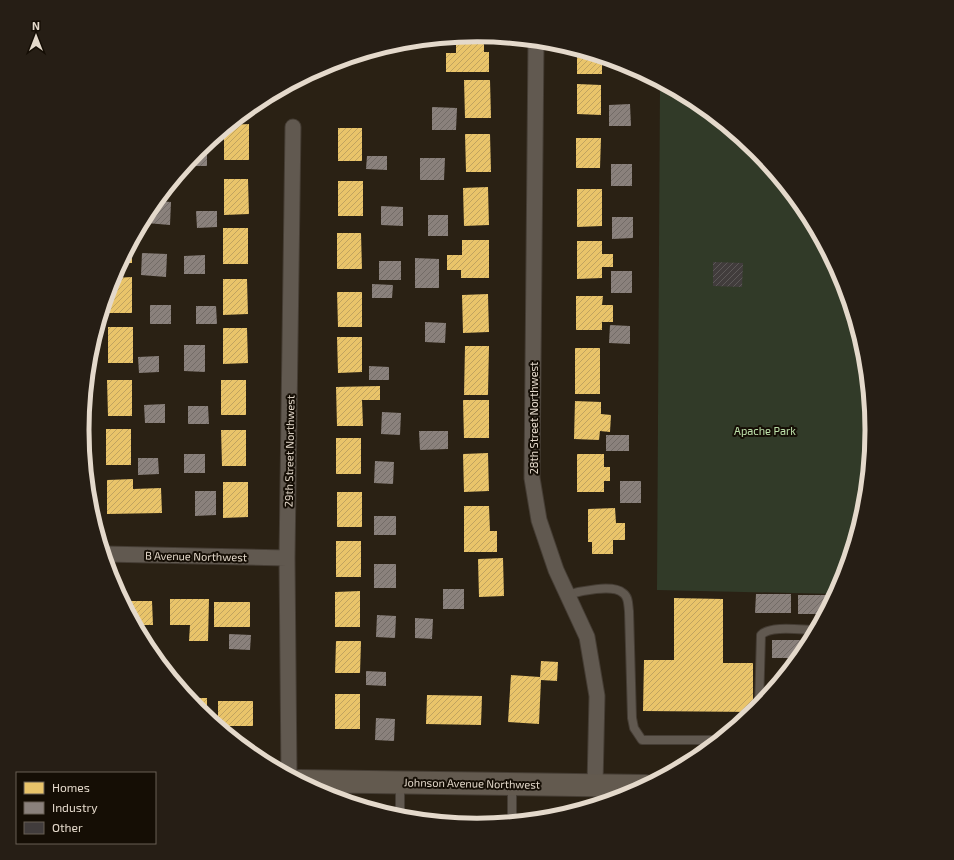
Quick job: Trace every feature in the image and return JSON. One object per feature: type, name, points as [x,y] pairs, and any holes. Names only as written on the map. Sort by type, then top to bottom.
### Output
[{"type":"street","name":"28th Street Northwest","points":[[536,46],[532,478],[539,520],[556,570],[587,637],[597,696],[595,785]]},
{"type":"street","name":"29th Street Northwest","points":[[290,770],[288,558],[293,127]]},
{"type":"street","name":"B Avenue Northwest","points":[[110,554],[288,558]]},
{"type":"street","name":"Johnson Avenue Northwest","points":[[310,780],[595,785],[624,788]]},
{"type":"lane","points":[[567,595],[592,589],[608,589],[618,590],[627,598],[629,611],[632,718],[634,728],[642,740],[710,740]]},
{"type":"lane","points":[[759,696],[761,635],[763,632],[774,629],[810,630]]},
{"type":"lane","points":[[400,782],[400,811]]},
{"type":"lane","points":[[512,783],[512,816]]},
{"type":"green space","name":"Apache Park","points":[[660,88],[693,107],[733,138],[769,174],[800,214],[825,258],[844,305],[852,330],[862,379],[865,430],[862,481],[858,506],[844,555],[828,594],[657,590]]},
{"type":"building: Homes","points":[[484,42],[484,52],[489,52],[489,72],[446,72],[446,53],[456,53],[456,43]]},
{"type":"building: Homes","points":[[577,55],[602,63],[602,74],[577,74]]},
{"type":"building: Homes","points":[[464,80],[490,80],[491,118],[465,118]]},
{"type":"building: Homes","points":[[577,84],[601,85],[601,115],[577,114]]},
{"type":"building: Homes","points":[[249,124],[249,160],[224,160],[224,136],[238,125]]},
{"type":"building: Homes","points":[[338,128],[362,128],[362,161],[338,161]]},
{"type":"building: Homes","points":[[465,134],[490,134],[491,172],[466,172]]},
{"type":"building: Homes","points":[[576,138],[601,138],[600,168],[576,168]]},
{"type":"building: Homes","points":[[224,179],[248,179],[249,214],[224,215]]},
{"type":"building: Homes","points":[[338,181],[363,181],[363,216],[338,216]]},
{"type":"building: Homes","points":[[488,187],[489,225],[464,226],[463,188]]},
{"type":"building: Homes","points":[[577,189],[602,189],[602,226],[577,227]]},
{"type":"building: Homes","points":[[223,228],[248,228],[248,264],[223,264]]},
{"type":"building: Homes","points":[[337,233],[361,233],[362,269],[337,269]]},
{"type":"building: Homes","points":[[462,240],[489,240],[489,278],[461,278],[461,270],[447,270],[447,255],[462,255]]},
{"type":"building: Homes","points":[[577,241],[602,241],[602,254],[613,254],[613,267],[602,267],[602,278],[577,279]]},
{"type":"building: Homes","points":[[132,252],[132,263],[127,263]]},
{"type":"building: Homes","points":[[132,277],[132,313],[108,313],[110,305],[121,278]]},
{"type":"building: Homes","points":[[223,279],[247,279],[248,314],[223,315]]},
{"type":"building: Homes","points":[[337,292],[362,292],[362,327],[338,327]]},
{"type":"building: Homes","points":[[488,294],[489,332],[463,333],[462,295]]},
{"type":"building: Homes","points":[[576,296],[603,296],[602,305],[613,305],[613,322],[602,322],[602,330],[576,330]]},
{"type":"building: Homes","points":[[108,327],[133,327],[133,363],[108,363]]},
{"type":"building: Homes","points":[[223,328],[247,328],[248,363],[223,364]]},
{"type":"building: Homes","points":[[337,337],[362,337],[362,372],[338,373]]},
{"type":"building: Homes","points":[[465,346],[489,346],[488,395],[464,395]]},
{"type":"building: Homes","points":[[575,348],[600,348],[600,394],[575,394]]},
{"type":"building: Homes","points":[[107,380],[132,380],[132,416],[108,416]]},
{"type":"building: Homes","points":[[221,380],[246,380],[246,415],[221,415]]},
{"type":"building: Homes","points":[[380,386],[380,400],[362,400],[363,426],[337,426],[336,387]]},
{"type":"building: Homes","points":[[463,400],[489,400],[489,438],[464,438]]},
{"type":"building: Homes","points":[[575,401],[601,402],[601,414],[611,415],[610,432],[600,431],[599,440],[574,439]]},
{"type":"building: Homes","points":[[106,429],[131,429],[131,465],[106,465]]},
{"type":"building: Homes","points":[[221,430],[246,430],[246,466],[222,466]]},
{"type":"building: Homes","points":[[336,438],[361,438],[361,474],[336,474]]},
{"type":"building: Homes","points":[[488,453],[489,491],[464,492],[463,454]]},
{"type":"building: Homes","points":[[577,454],[604,454],[604,467],[610,467],[610,481],[604,481],[604,492],[577,492]]},
{"type":"building: Homes","points":[[133,479],[133,489],[161,488],[162,513],[107,514],[107,480]]},
{"type":"building: Homes","points":[[223,482],[248,482],[248,517],[223,518]]},
{"type":"building: Homes","points":[[337,492],[362,492],[362,527],[337,527]]},
{"type":"building: Homes","points":[[464,506],[489,506],[490,531],[497,531],[497,552],[464,552]]},
{"type":"building: Homes","points":[[615,508],[616,523],[625,523],[625,540],[613,540],[613,554],[592,554],[592,542],[588,542],[588,509]]},
{"type":"building: Homes","points":[[336,541],[361,541],[361,577],[336,577]]},
{"type":"building: Homes","points":[[503,558],[504,596],[479,597],[478,559]]},
{"type":"building: Homes","points":[[360,591],[360,627],[335,627],[335,592]]},
{"type":"building: Homes","points":[[674,598],[723,599],[723,663],[753,663],[753,702],[743,712],[643,711],[644,660],[674,660]]},
{"type":"building: Homes","points":[[170,599],[209,599],[208,641],[189,641],[190,625],[170,625]]},
{"type":"building: Homes","points":[[129,601],[152,601],[153,625],[142,625]]},
{"type":"building: Homes","points":[[214,602],[250,602],[250,627],[214,627]]},
{"type":"building: Homes","points":[[336,641],[361,641],[360,673],[335,673]]},
{"type":"building: Homes","points":[[541,661],[558,662],[557,681],[541,680],[539,724],[508,722],[511,675],[540,677]]},
{"type":"building: Homes","points":[[335,694],[360,694],[360,729],[335,729]]},
{"type":"building: Homes","points":[[427,695],[482,696],[481,725],[426,724]]},
{"type":"building: Homes","points":[[197,698],[207,698],[207,708]]},
{"type":"building: Homes","points":[[218,701],[253,701],[253,726],[226,726],[218,719]]},
{"type":"building: Industry","points":[[630,104],[631,126],[609,126],[609,105]]},
{"type":"building: Industry","points":[[432,107],[457,108],[456,130],[432,130]]},
{"type":"building: Industry","points":[[207,152],[207,166],[193,166]]},
{"type":"building: Industry","points":[[367,156],[387,156],[387,170],[366,169]]},
{"type":"building: Industry","points":[[420,158],[445,158],[444,180],[420,180]]},
{"type":"building: Industry","points":[[611,164],[632,164],[632,186],[611,186]]},
{"type":"building: Industry","points":[[163,201],[171,202],[170,225],[149,223]]},
{"type":"building: Industry","points":[[381,206],[403,207],[403,226],[381,225]]},
{"type":"building: Industry","points":[[196,211],[217,211],[217,227],[197,228]]},
{"type":"building: Industry","points":[[428,215],[448,215],[448,236],[428,236]]},
{"type":"building: Industry","points":[[612,217],[633,217],[633,238],[612,239]]},
{"type":"building: Industry","points":[[142,253],[167,254],[166,277],[141,275]]},
{"type":"building: Industry","points":[[205,255],[205,274],[184,274],[184,256]]},
{"type":"building: Industry","points":[[415,258],[439,259],[439,288],[415,288]]},
{"type":"building: Industry","points":[[379,261],[401,261],[401,280],[379,280]]},
{"type":"building: Industry","points":[[611,271],[632,271],[632,293],[611,293]]},
{"type":"building: Industry","points":[[372,284],[393,285],[392,298],[372,298]]},
{"type":"building: Industry","points":[[150,305],[171,305],[171,324],[150,324]]},
{"type":"building: Industry","points":[[196,306],[216,306],[217,324],[196,324]]},
{"type":"building: Industry","points":[[425,322],[446,323],[445,343],[425,342]]},
{"type":"building: Industry","points":[[610,325],[630,326],[630,344],[609,343]]},
{"type":"building: Industry","points":[[184,345],[205,345],[205,372],[184,371]]},
{"type":"building: Industry","points":[[159,356],[159,372],[139,373],[138,357]]},
{"type":"building: Industry","points":[[369,366],[389,367],[389,380],[369,380]]},
{"type":"building: Industry","points":[[165,404],[165,423],[145,423],[144,405]]},
{"type":"building: Industry","points":[[188,406],[208,406],[209,424],[188,424]]},
{"type":"building: Industry","points":[[382,412],[401,413],[400,435],[381,434]]},
{"type":"building: Industry","points":[[419,431],[448,431],[448,449],[420,450]]},
{"type":"building: Industry","points":[[606,435],[629,435],[629,451],[606,451]]},
{"type":"building: Industry","points":[[184,454],[205,454],[205,473],[184,473]]},
{"type":"building: Industry","points":[[138,458],[158,458],[159,474],[138,475]]},
{"type":"building: Industry","points":[[375,461],[394,462],[393,484],[374,483]]},
{"type":"building: Industry","points":[[620,481],[641,481],[641,503],[620,503]]},
{"type":"building: Industry","points":[[195,491],[216,491],[216,515],[195,516]]},
{"type":"building: Industry","points":[[374,516],[396,516],[396,535],[374,535]]},
{"type":"building: Industry","points":[[374,564],[396,564],[396,588],[374,588]]},
{"type":"building: Industry","points":[[443,589],[464,589],[464,609],[443,609]]},
{"type":"building: Industry","points":[[756,594],[791,594],[791,613],[755,613]]},
{"type":"building: Industry","points":[[798,595],[828,595],[818,614],[798,614]]},
{"type":"building: Industry","points":[[377,615],[396,616],[395,638],[376,637]]},
{"type":"building: Industry","points":[[415,618],[433,619],[432,639],[415,638]]},
{"type":"building: Industry","points":[[229,634],[251,635],[250,650],[229,649]]},
{"type":"building: Industry","points":[[772,640],[800,640],[800,646],[791,658],[772,658]]},
{"type":"building: Industry","points":[[366,671],[386,672],[386,686],[366,685]]},
{"type":"building: Industry","points":[[376,718],[395,719],[394,741],[375,740]]},
{"type":"building: Other","points":[[713,262],[743,263],[742,287],[713,286]]}]
